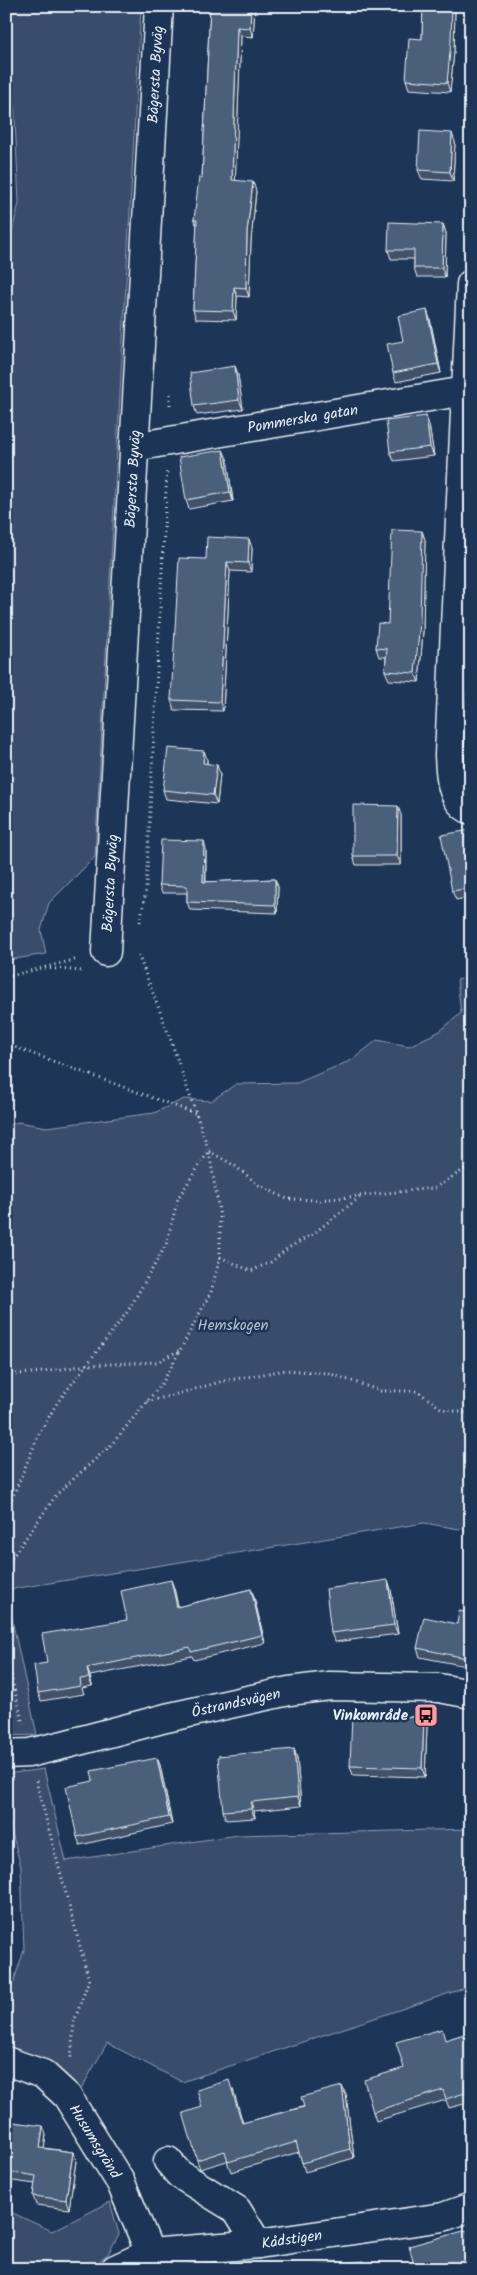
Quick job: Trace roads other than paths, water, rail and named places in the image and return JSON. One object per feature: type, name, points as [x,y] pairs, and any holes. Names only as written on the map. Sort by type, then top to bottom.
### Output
[{"type":"street","name":"Bägersta Byväg","points":[[106,952],[159,6]]},
{"type":"street","points":[[471,284],[468,390],[449,755],[450,783],[466,808],[471,810]]},
{"type":"street","name":"Pommerska gatan","points":[[134,446],[468,390]]},
{"type":"street","name":"Östrandsvägen","points":[[17,1754],[289,1691],[330,1686],[440,1688],[471,1694]]},
{"type":"street","name":"Husumsgränd","points":[[6,2060],[43,2074],[67,2096],[121,2183],[150,2253]]},
{"type":"street","points":[[168,2161],[179,2174],[237,2210],[258,2244]]},
{"type":"street","name":"Kådstigen","points":[[115,2269],[150,2253],[258,2244],[443,2217],[471,2207]]},
{"type":"place","name":"Vinkområde","points":[[426,1715]]},
{"type":"park label","name":"Hemskogen","points":[[233,1325]]}]
